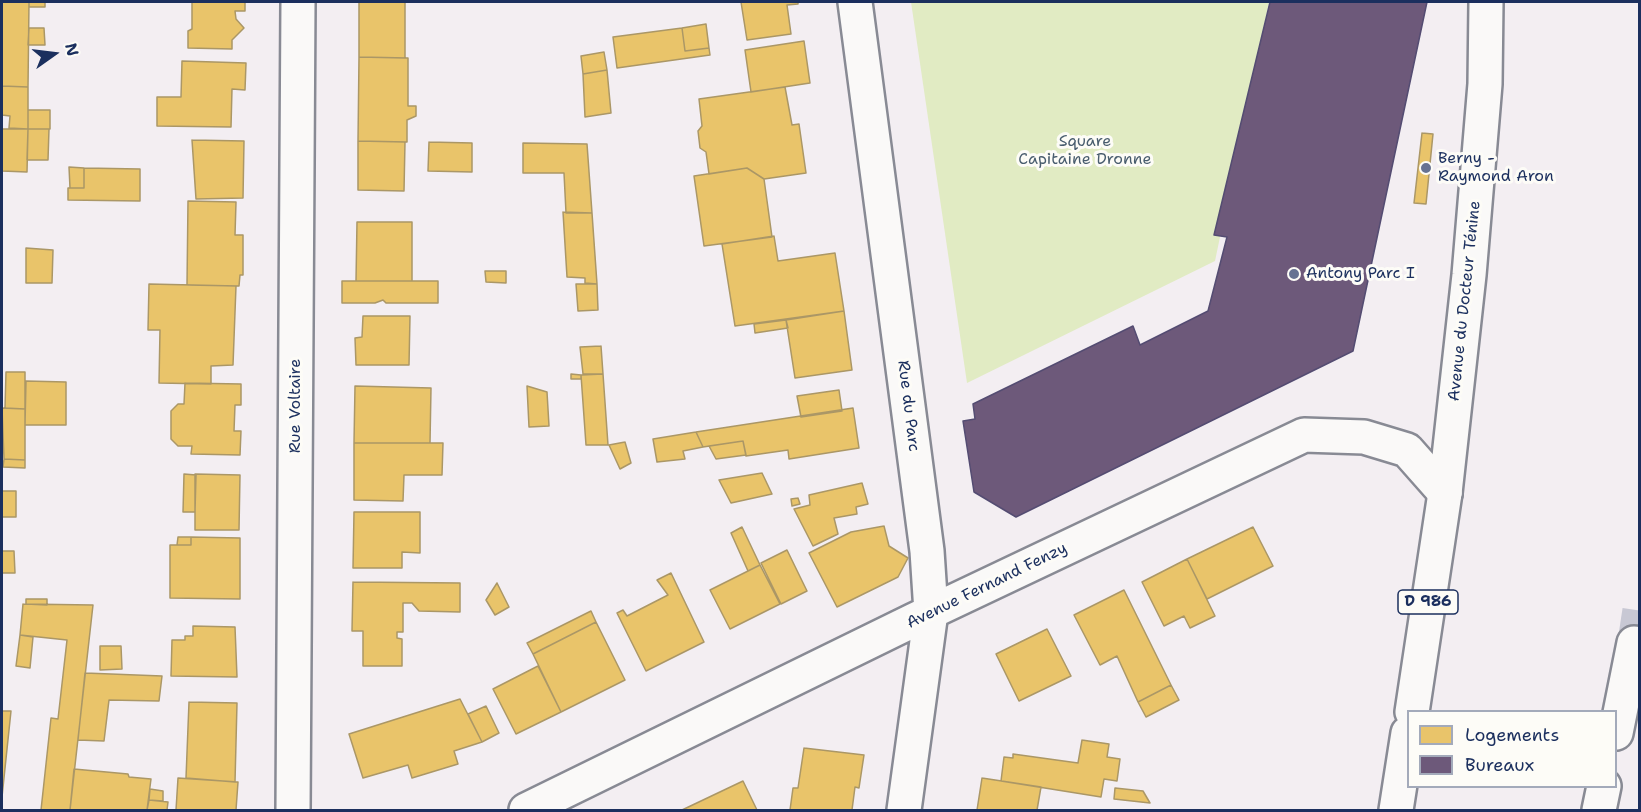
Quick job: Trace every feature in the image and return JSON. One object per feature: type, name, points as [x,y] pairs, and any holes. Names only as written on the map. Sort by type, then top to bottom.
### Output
[{"type":"main road","name":"Rue Voltaire","points":[[293,810],[298,2]]},
{"type":"main road","name":"Rue du Parc","points":[[855,2],[927,551],[931,612],[904,810]]},
{"type":"main road","name":"Avenue du Docteur Ténine","points":[[1445,493],[1469,275],[1485,96],[1486,2]]},
{"type":"main road","name":"Avenue Fernand Fenzy","points":[[526,810],[931,612],[1304,435],[1364,436],[1407,450],[1445,493]]},
{"type":"main road","name":"D 986","points":[[1412,710],[1445,493]]},
{"type":"main road","points":[[1617,728],[1634,644]]},
{"type":"main road","points":[[1396,810],[1407,739]]},
{"type":"main road","points":[[1599,810],[1604,788]]},
{"type":"green space","name":"Square Capitaine Dronne","points":[[911,2],[1269,2],[1215,261],[967,383]]},
{"type":"building: Logements","points":[[2,2],[29,2],[28,87],[2,86]]},
{"type":"building: Logements","points":[[29,2],[45,2],[45,7],[29,7]]},
{"type":"building: Logements","points":[[192,2],[245,2],[245,11],[235,11],[236,19],[244,28],[232,40],[232,49],[188,48],[188,31],[192,29]]},
{"type":"building: Logements","points":[[359,2],[405,2],[405,58],[359,57]]},
{"type":"building: Logements","points":[[741,2],[798,2],[798,4],[787,5],[791,34],[747,40]]},
{"type":"building: Logements","points":[[706,24],[709,48],[685,51],[682,28]]},
{"type":"building: Logements","points":[[29,28],[44,28],[45,45],[28,45]]},
{"type":"building: Logements","points":[[682,28],[685,51],[709,48],[710,55],[617,68],[613,37]]},
{"type":"building: Logements","points":[[804,41],[810,83],[751,92],[745,50]]},
{"type":"building: Logements","points":[[604,52],[607,70],[583,74],[581,56]]},
{"type":"building: Logements","points":[[359,57],[408,58],[408,106],[416,106],[416,116],[407,120],[407,142],[358,141]]},
{"type":"building: Logements","points":[[182,61],[246,63],[245,90],[232,89],[231,127],[157,126],[157,97],[181,97]]},
{"type":"building: Logements","points":[[607,70],[611,113],[585,117],[583,74]]},
{"type":"building: Logements","points":[[2,86],[28,87],[28,129],[9,128],[10,116],[2,115]]},
{"type":"building: Logements","points":[[785,87],[792,125],[799,124],[806,173],[764,179],[747,168],[709,174],[706,152],[700,148],[698,131],[702,126],[699,99]]},
{"type":"building: Logements","points":[[28,110],[50,110],[50,129],[28,129]]},
{"type":"building: Logements","points":[[2,129],[28,129],[27,172],[2,171]]},
{"type":"building: Logements","points":[[28,129],[49,129],[48,160],[27,160]]},
{"type":"building: Logements","points":[[1422,133],[1433,134],[1426,204],[1414,203]]},
{"type":"building: Logements","points":[[192,140],[244,141],[243,198],[196,199]]},
{"type":"building: Logements","points":[[358,141],[405,142],[404,191],[358,190]]},
{"type":"building: Logements","points":[[429,142],[472,143],[472,172],[428,171]]},
{"type":"building: Logements","points":[[523,143],[587,144],[592,213],[566,213],[564,173],[523,173]]},
{"type":"building: Logements","points":[[69,167],[84,168],[84,188],[70,188]]},
{"type":"building: Logements","points":[[84,168],[140,169],[140,201],[68,200],[68,188],[84,188]]},
{"type":"building: Logements","points":[[747,168],[764,179],[772,237],[704,246],[694,176]]},
{"type":"building: Logements","points":[[188,201],[236,202],[235,235],[243,235],[243,275],[240,275],[239,286],[187,285]]},
{"type":"building: Logements","points":[[563,212],[592,213],[597,284],[585,283],[585,278],[567,277]]},
{"type":"building: Logements","points":[[357,222],[412,222],[412,281],[356,281]]},
{"type":"building: Logements","points":[[774,236],[778,261],[835,253],[844,311],[735,326],[722,244]]},
{"type":"building: Logements","points":[[26,248],[53,250],[52,283],[26,283]]},
{"type":"building: Logements","points":[[485,271],[506,271],[506,283],[486,282]]},
{"type":"building: Logements","points":[[342,281],[438,281],[438,303],[386,303],[383,300],[375,303],[342,303]]},
{"type":"building: Logements","points":[[149,284],[236,286],[233,365],[211,366],[211,384],[159,383],[160,330],[148,330]]},
{"type":"building: Logements","points":[[576,284],[597,284],[598,310],[578,311]]},
{"type":"building: Logements","points":[[844,311],[852,370],[795,378],[786,320]]},
{"type":"building: Logements","points":[[363,316],[410,316],[409,365],[356,365],[355,338],[362,337]]},
{"type":"building: Logements","points":[[786,320],[788,328],[755,333],[754,324]]},
{"type":"building: Logements","points":[[601,346],[603,374],[583,374],[580,347]]},
{"type":"building: Logements","points":[[6,372],[25,372],[25,409],[5,408]]},
{"type":"building: Logements","points":[[571,374],[581,375],[581,379],[571,379]]},
{"type":"building: Logements","points":[[603,374],[608,445],[586,445],[581,375]]},
{"type":"building: Logements","points":[[26,381],[66,382],[66,425],[25,425]]},
{"type":"building: Logements","points":[[185,383],[241,384],[241,405],[235,405],[234,431],[241,431],[240,455],[191,454],[192,446],[178,446],[171,439],[171,411],[178,404],[184,404]]},
{"type":"building: Logements","points":[[355,386],[431,388],[430,443],[354,443]]},
{"type":"building: Logements","points":[[527,386],[547,392],[549,426],[529,427]]},
{"type":"building: Logements","points":[[839,390],[842,411],[801,417],[797,396]]},
{"type":"building: Logements","points":[[2,408],[25,409],[25,460],[4,459]]},
{"type":"building: Logements","points":[[853,408],[859,448],[789,459],[788,450],[746,456],[743,441],[703,447],[696,432]]},
{"type":"building: Logements","points":[[696,432],[703,447],[683,451],[685,459],[657,462],[653,439]]},
{"type":"building: Logements","points":[[743,441],[746,455],[716,459],[709,446]]},
{"type":"building: Logements","points":[[625,442],[631,463],[620,469],[609,445]]},
{"type":"building: Logements","points":[[354,443],[443,443],[442,475],[404,475],[403,501],[354,500]]},
{"type":"building: Logements","points":[[4,459],[25,460],[25,468],[3,467]]},
{"type":"building: Logements","points":[[762,473],[772,494],[731,503],[719,480]]},
{"type":"building: Logements","points":[[184,474],[196,475],[195,512],[183,512]]},
{"type":"building: Logements","points":[[195,474],[240,475],[239,530],[195,530]]},
{"type":"building: Logements","points":[[862,483],[868,504],[856,507],[857,514],[834,518],[838,534],[813,546],[794,509],[810,505],[809,495]]},
{"type":"building: Logements","points":[[2,491],[16,491],[16,517],[2,517]]},
{"type":"building: Logements","points":[[798,498],[800,504],[792,506],[791,499]]},
{"type":"building: Logements","points":[[354,512],[420,512],[420,553],[402,552],[402,568],[353,568]]},
{"type":"building: Logements","points":[[884,526],[889,546],[908,558],[898,577],[837,607],[809,553],[851,532]]},
{"type":"building: Logements","points":[[742,527],[760,565],[748,571],[731,533]]},
{"type":"building: Logements","points":[[1253,527],[1273,566],[1207,599],[1187,559]]},
{"type":"building: Logements","points":[[178,537],[191,537],[191,545],[177,545]]},
{"type":"building: Logements","points":[[191,537],[240,538],[240,599],[170,598],[170,545],[191,545]]},
{"type":"building: Logements","points":[[787,550],[807,591],[781,604],[761,563]]},
{"type":"building: Logements","points":[[2,551],[14,551],[15,573],[2,573]]},
{"type":"building: Logements","points":[[1187,559],[1215,616],[1190,628],[1184,616],[1164,626],[1142,582]]},
{"type":"building: Logements","points":[[760,565],[780,604],[730,629],[710,590]]},
{"type":"building: Logements","points":[[671,573],[704,642],[646,671],[617,613],[623,610],[627,616],[668,595],[657,580]]},
{"type":"building: Logements","points":[[353,582],[460,583],[460,612],[419,611],[412,603],[403,603],[403,632],[397,632],[397,638],[402,639],[402,666],[363,666],[363,631],[352,631]]},
{"type":"building: Logements","points":[[497,583],[509,607],[495,615],[486,600]]},
{"type":"building: Logements","points":[[1124,590],[1171,685],[1138,702],[1117,656],[1100,665],[1074,615]]},
{"type":"building: Logements","points":[[26,599],[47,599],[47,605],[26,604]]},
{"type":"building: Logements","points":[[23,604],[93,605],[70,810],[41,810],[51,718],[58,719],[67,640],[20,635]]},
{"type":"building: Logements","points":[[591,611],[596,622],[533,654],[527,643]]},
{"type":"building: Logements","points":[[596,622],[625,680],[561,712],[533,654]]},
{"type":"building: Logements","points":[[193,626],[235,627],[237,677],[171,676],[172,640],[185,640],[185,636],[193,636]]},
{"type":"building: Logements","points":[[1047,629],[1071,676],[1019,701],[996,654]]},
{"type":"building: Logements","points":[[20,635],[33,637],[30,668],[16,666]]},
{"type":"building: Logements","points":[[100,646],[121,646],[122,669],[100,670]]},
{"type":"building: Logements","points":[[538,666],[561,712],[516,734],[493,689]]},
{"type":"building: Logements","points":[[85,673],[162,676],[159,701],[109,700],[104,741],[78,740]]},
{"type":"building: Logements","points":[[1171,685],[1179,700],[1146,717],[1138,702]]},
{"type":"building: Logements","points":[[460,699],[482,742],[454,751],[458,764],[412,778],[408,765],[363,778],[349,734]]},
{"type":"building: Logements","points":[[189,702],[237,703],[235,782],[186,778]]},
{"type":"building: Logements","points":[[486,706],[499,733],[482,742],[468,714]]},
{"type":"building: Logements","points":[[2,711],[11,711],[2,797]]},
{"type":"building: Logements","points":[[1082,740],[1109,744],[1107,757],[1120,759],[1117,781],[1104,779],[1101,797],[1001,781],[1004,757],[1013,758],[1013,754],[1078,763]]},
{"type":"building: Logements","points":[[804,748],[864,755],[859,788],[855,787],[852,810],[790,810],[793,788],[798,788]]},
{"type":"building: Logements","points":[[74,769],[128,774],[129,777],[151,779],[147,810],[70,810]]},
{"type":"building: Logements","points":[[178,778],[238,782],[236,810],[176,810]]},
{"type":"building: Logements","points":[[982,778],[1041,787],[1037,810],[977,810]]},
{"type":"building: Logements","points":[[743,781],[757,810],[682,810]]},
{"type":"building: Logements","points":[[1115,788],[1143,791],[1150,803],[1114,799]]},
{"type":"building: Logements","points":[[150,789],[163,791],[163,801],[149,800]]},
{"type":"building: Logements","points":[[149,800],[168,802],[167,810],[147,810]]},
{"type":"building: Bureaux","name":"Antony Parc I","points":[[1270,2],[1427,2],[1353,351],[1016,517],[974,492],[963,421],[975,419],[973,404],[1133,326],[1140,345],[1208,311],[1227,237],[1214,235]]},
{"type":"tunnel","points":[[1634,643],[1640,603]]},
{"type":"place","name":"Berny - Raymond Aron","points":[[1426,168]]},
{"type":"place","name":"Antony Parc I","points":[[1294,274]]}]
